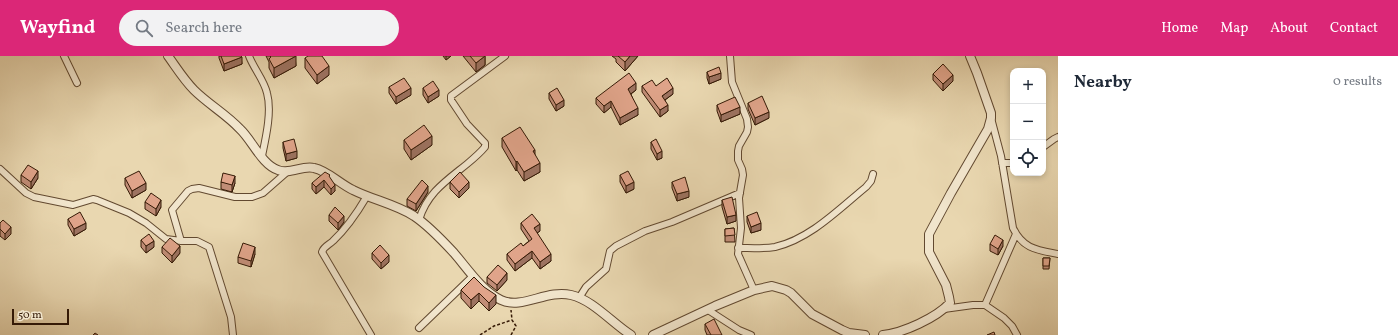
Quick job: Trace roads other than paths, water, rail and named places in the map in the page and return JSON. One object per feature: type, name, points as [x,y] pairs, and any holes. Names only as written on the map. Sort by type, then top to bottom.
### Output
[{"type":"street","points":[[64,56],[77,83]]},
{"type":"street","points":[[168,56],[190,86],[241,129],[262,156],[274,168],[287,172],[310,167],[315,168],[346,187],[399,208],[419,220],[431,230],[473,276],[495,296],[502,300],[519,303],[548,294],[560,293],[572,295],[599,310],[621,329],[631,335]]},
{"type":"street","points":[[249,56],[264,86],[269,100],[266,135],[262,156]]},
{"type":"street","points":[[419,220],[422,209],[435,190],[485,147],[484,143],[467,124],[451,100],[451,96],[505,56]]},
{"type":"street","points":[[730,56],[732,82],[747,119],[748,127],[738,151],[738,160],[742,172],[740,193],[741,228],[738,248],[739,258],[754,290]]},
{"type":"street","points":[[970,56],[988,103],[992,118],[1002,163],[1013,228],[1020,240],[1028,246],[1058,254]]},
{"type":"street","points":[[883,335],[898,333],[928,319],[944,309],[950,303],[946,286],[929,252],[929,234],[950,193],[988,129],[992,118]]},
{"type":"street","points":[[1046,145],[1058,137]]},
{"type":"street","points":[[1002,163],[1010,163]]},
{"type":"street","points":[[0,169],[26,193],[34,197],[70,205],[97,200],[129,213],[166,239],[197,241],[210,247],[231,317],[233,335]]},
{"type":"street","points":[[181,241],[172,210],[188,191],[199,188],[235,197],[252,197],[262,193],[287,172]]},
{"type":"street","points":[[738,248],[773,247],[783,245],[806,234],[866,188],[871,181],[873,174]]},
{"type":"street","points":[[579,298],[586,287],[606,268],[610,251],[616,246],[645,231],[672,222],[740,193]]},
{"type":"street","points":[[367,196],[355,216],[333,241],[324,247],[322,252],[371,335]]},
{"type":"street","points":[[985,305],[1016,234]]},
{"type":"street","points":[[419,328],[473,276]]},
{"type":"street","points":[[653,335],[754,290],[772,286],[791,293],[812,314],[849,333],[865,335]]},
{"type":"street","points":[[944,309],[985,305],[1004,318],[1012,326],[1017,335]]},
{"type":"street","points":[[708,310],[739,330],[751,335]]}]
